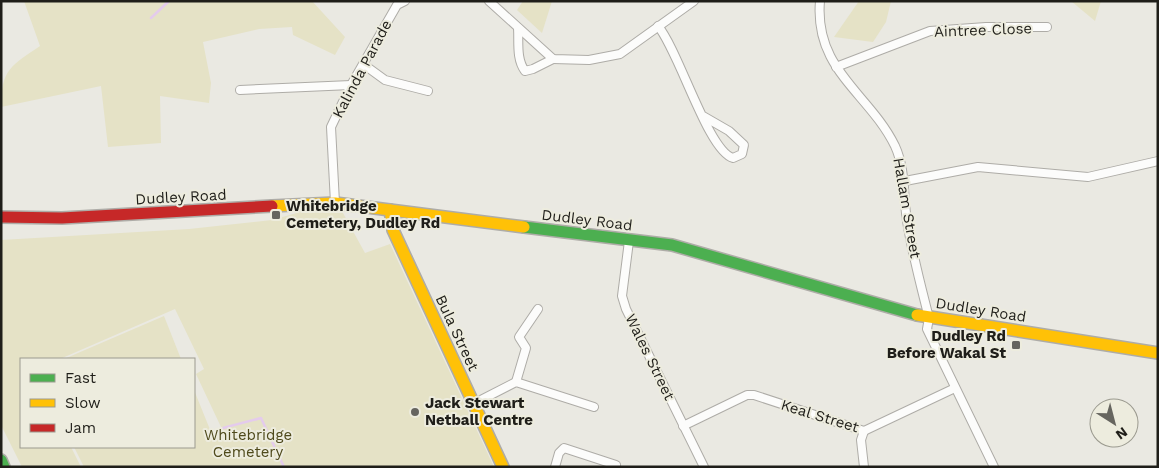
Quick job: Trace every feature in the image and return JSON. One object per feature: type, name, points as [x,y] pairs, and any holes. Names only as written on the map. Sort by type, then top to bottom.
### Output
[{"type":"main road","name":"Dudley Road","points":[[1,217],[62,218],[335,203],[672,245],[929,318],[1158,353]]},
{"type":"main road","name":"Bula Street","points":[[390,210],[394,230],[503,467]]},
{"type":"main road","points":[[1,460],[4,467]]},
{"type":"street","name":"Kalinda Parade","points":[[335,203],[331,127],[362,64],[397,5],[405,1]]},
{"type":"street","points":[[489,1],[553,59]]},
{"type":"street","points":[[518,28],[521,66],[525,70],[533,70],[553,59],[589,60],[620,54],[694,1]]},
{"type":"street","name":"Hallam Street","points":[[820,1],[823,40],[836,67],[891,138],[900,159],[905,181],[904,197],[907,223],[929,318],[927,329],[994,467]]},
{"type":"street","points":[[658,26],[676,55],[703,116],[715,140],[727,156],[733,158],[742,154],[744,144],[739,138],[703,116]]},
{"type":"street","name":"Aintree Close","points":[[836,67],[930,31],[977,27],[1046,28]]},
{"type":"street","points":[[362,64],[385,80],[428,91]]},
{"type":"street","points":[[240,90],[352,85]]},
{"type":"street","points":[[905,181],[978,167],[1088,177],[1158,161]]},
{"type":"street","name":"Wales Street","points":[[629,241],[622,296],[626,309],[704,467]]},
{"type":"street","points":[[516,382],[526,348],[519,337],[538,309]]},
{"type":"street","points":[[473,404],[516,382],[594,407]]},
{"type":"street","name":"Keal Street","points":[[684,426],[747,395],[864,431],[955,388]]},
{"type":"street","points":[[864,431],[861,440],[864,467]]},
{"type":"street","points":[[555,467],[559,453],[567,448],[616,465]]},
{"type":"green space","points":[[24,1],[312,1],[345,37],[335,55],[293,35],[292,27],[259,29],[203,42],[211,83],[209,103],[160,96],[161,143],[108,147],[101,86],[1,107],[3,84],[10,69],[40,46]]},
{"type":"green space","points":[[523,1],[552,1],[542,33],[517,10]]},
{"type":"green space","points":[[859,1],[891,1],[886,22],[873,42],[834,37]]},
{"type":"green space","points":[[1071,1],[1101,1],[1095,21]]},
{"type":"green space","name":"Whitebridge Cemetery","points":[[300,212],[343,213],[365,253],[390,244],[494,467],[84,467],[74,448],[195,448],[195,392],[211,432],[221,427],[196,374],[204,369],[175,309],[62,358],[20,358],[20,448],[72,448],[81,467],[22,467],[1,425],[1,240],[189,229],[272,220]]},
{"type":"green space","points":[[164,316],[181,358],[66,358]]},
{"type":"waterway","points":[[151,18],[169,1]]},
{"type":"waterway","points":[[223,428],[261,418],[284,467]]},
{"type":"traffic: fast","points":[[524,227],[672,245],[917,315]]},
{"type":"traffic: fast","points":[[1,460],[4,467]]},
{"type":"traffic: slow","points":[[272,206],[335,203],[524,227]]},
{"type":"traffic: slow","points":[[390,210],[393,230],[503,467]]},
{"type":"traffic: slow","points":[[917,315],[1158,353]]},
{"type":"traffic: jam","points":[[1,217],[62,218],[272,206]]},
{"type":"place","name":"Whitebridge Cemetery, Dudley Rd","points":[[276,215]]},
{"type":"place","name":"Dudley Rd Before Wakal St","points":[[1016,345]]},
{"type":"place","name":"Jack Stewart Netball Centre","points":[[415,412]]}]
